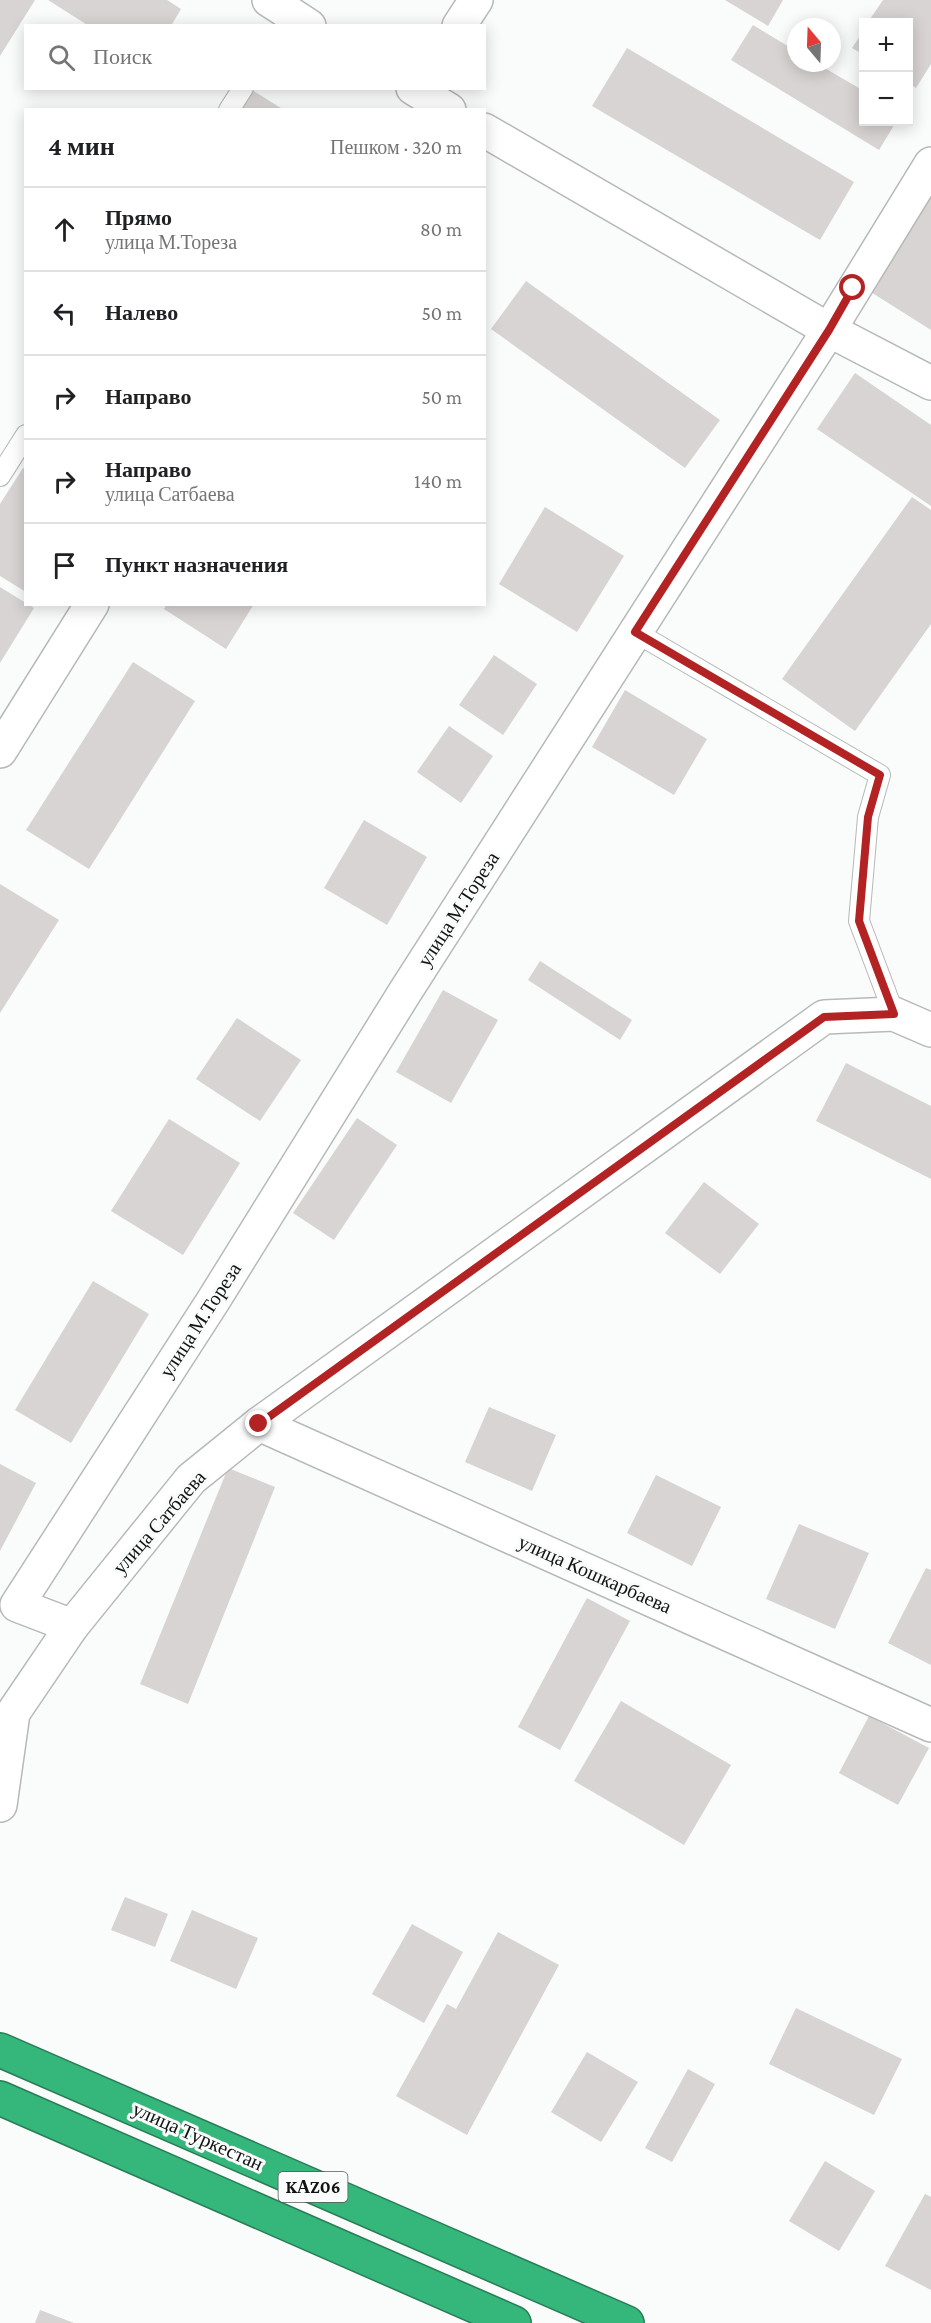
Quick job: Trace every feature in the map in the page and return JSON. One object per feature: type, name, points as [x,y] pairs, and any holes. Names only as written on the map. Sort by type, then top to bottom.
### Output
[{"type":"highway","name":"улица Туркестан","points":[[0,2050],[627,2323]]},
{"type":"highway","name":"KАZ06","points":[[0,2098],[514,2323]]},
{"type":"street","points":[[460,24],[476,0]]},
{"type":"street","points":[[413,94],[444,108]]},
{"type":"street","points":[[486,131],[829,330],[931,383]]},
{"type":"street","name":"улица М.Тореза","points":[[72,1626],[17,1605],[219,1291],[405,992],[829,330],[931,164]]},
{"type":"street","points":[[0,751],[92,606]]},
{"type":"street","name":"улица Сатбаева","points":[[0,1805],[7,1715],[72,1626],[191,1479],[259,1424],[824,1017],[894,1014],[931,1030]]},
{"type":"street","name":"улица Кошкарбаева","points":[[259,1424],[931,1725]]},
{"type":"lane","points":[[231,108],[242,90]]},
{"type":"lane","points":[[0,476],[24,438]]},
{"type":"lane","points":[[635,632],[880,775],[868,817],[859,921],[894,1014]]},
{"type":"building","points":[[0,0],[35,0],[0,56]]},
{"type":"building","points":[[48,0],[167,0],[181,9],[172,24],[86,24]]},
{"type":"building","points":[[725,0],[783,0],[768,26]]},
{"type":"building","points":[[883,0],[931,0],[931,64],[916,88],[913,86],[913,18],[871,18]]},
{"type":"building","points":[[753,25],[787,46],[787,72],[831,72],[859,88],[859,126],[894,126],[879,150],[731,60]]},
{"type":"building","points":[[859,38],[859,52],[852,48]]},
{"type":"building","points":[[627,48],[854,182],[820,240],[592,106]]},
{"type":"building","points":[[247,90],[252,90],[281,108],[233,108]]},
{"type":"building","points":[[931,189],[931,330],[866,289]]},
{"type":"building","points":[[526,281],[720,420],[685,468],[491,329]]},
{"type":"building","points":[[855,373],[931,425],[931,506],[817,429]]},
{"type":"building","points":[[24,468],[24,591],[0,576],[0,504]]},
{"type":"building","points":[[912,497],[931,510],[931,624],[855,731],[782,679]]},
{"type":"building","points":[[545,507],[624,556],[577,632],[499,584]]},
{"type":"building","points":[[0,587],[24,602],[24,606],[34,608],[0,663]]},
{"type":"building","points":[[166,606],[253,606],[226,649],[164,609]]},
{"type":"building","points":[[494,655],[537,684],[503,735],[459,705]]},
{"type":"building","points":[[133,662],[195,701],[89,869],[26,830]]},
{"type":"building","points":[[625,690],[707,739],[674,795],[592,747]]},
{"type":"building","points":[[449,726],[493,756],[461,803],[417,772]]},
{"type":"building","points":[[364,820],[427,857],[387,925],[324,888]]},
{"type":"building","points":[[0,884],[59,920],[0,1013]]},
{"type":"building","points":[[540,961],[632,1020],[620,1040],[528,980]]},
{"type":"building","points":[[443,990],[498,1020],[451,1103],[396,1072]]},
{"type":"building","points":[[237,1018],[301,1060],[260,1121],[196,1079]]},
{"type":"building","points":[[846,1063],[931,1106],[931,1179],[816,1121]]},
{"type":"building","points":[[357,1118],[397,1145],[334,1240],[293,1213]]},
{"type":"building","points":[[169,1119],[240,1163],[183,1255],[111,1211]]},
{"type":"building","points":[[704,1182],[759,1224],[720,1274],[665,1233]]},
{"type":"building","points":[[93,1281],[149,1314],[71,1443],[15,1410]]},
{"type":"building","points":[[489,1407],[556,1435],[532,1491],[465,1462]]},
{"type":"building","points":[[0,1464],[36,1483],[0,1551]]},
{"type":"building","points":[[228,1468],[275,1487],[188,1704],[140,1684]]},
{"type":"building","points":[[656,1475],[721,1507],[692,1566],[627,1533]]},
{"type":"building","points":[[799,1524],[869,1553],[835,1629],[766,1599]]},
{"type":"building","points":[[926,1568],[931,1570],[931,1665],[888,1643]]},
{"type":"building","points":[[587,1598],[630,1621],[560,1750],[518,1727]]},
{"type":"building","points":[[621,1701],[731,1765],[684,1845],[574,1781]]},
{"type":"building","points":[[869,1716],[929,1748],[898,1805],[839,1773]]},
{"type":"building","points":[[125,1897],[168,1914],[155,1947],[111,1930]]},
{"type":"building","points":[[192,1910],[258,1938],[236,1989],[170,1961]]},
{"type":"building","points":[[412,1924],[463,1952],[424,2023],[372,1994]]},
{"type":"building","points":[[498,1932],[559,1965],[467,2135],[396,2096],[447,2004],[456,2009]]},
{"type":"building","points":[[796,2008],[902,2059],[874,2115],[769,2064]]},
{"type":"building","points":[[587,2052],[638,2082],[601,2142],[551,2112]]},
{"type":"building","points":[[688,2069],[715,2084],[672,2162],[645,2148]]},
{"type":"building","points":[[825,2161],[875,2191],[839,2251],[789,2221]]},
{"type":"building","points":[[925,2194],[931,2197],[931,2290],[885,2266]]},
{"type":"building","points":[[40,2310],[74,2323],[35,2323]]},
{"type":"route","points":[[259,1424],[824,1017],[894,1014],[859,921],[868,817],[880,775],[635,632],[829,330],[853,288]]}]
